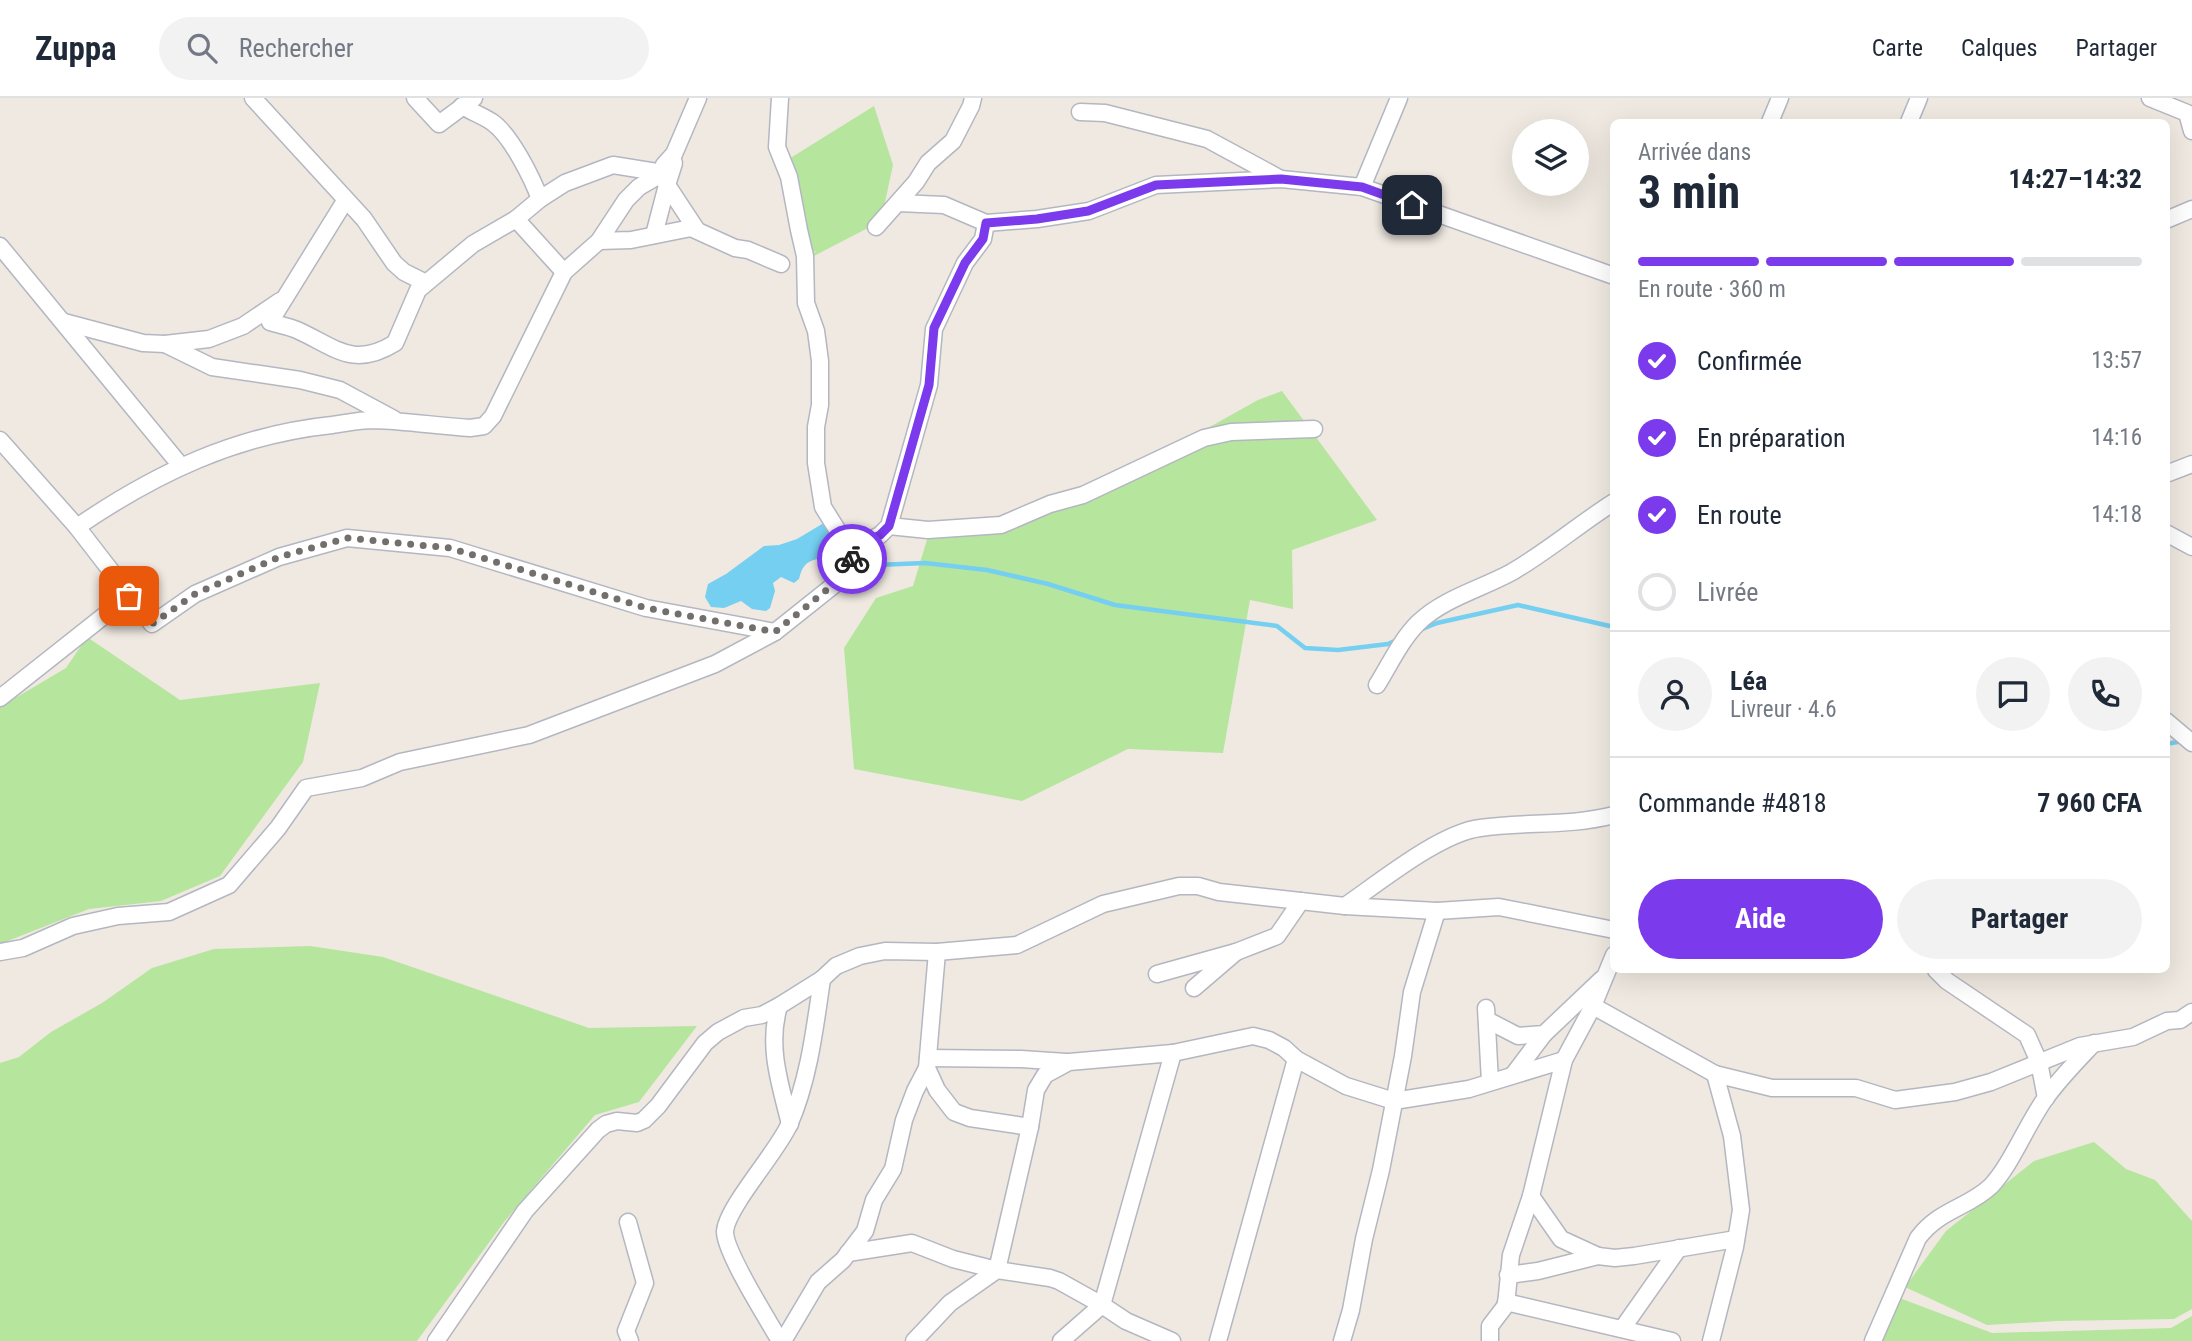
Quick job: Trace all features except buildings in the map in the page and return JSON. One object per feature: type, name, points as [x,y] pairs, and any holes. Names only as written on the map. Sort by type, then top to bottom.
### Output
[{"type":"street","points":[[253,98],[364,219],[377,242],[394,262],[404,272],[426,283]]},
{"type":"street","points":[[415,98],[439,124],[468,102],[500,129],[533,180],[540,199]]},
{"type":"street","points":[[654,235],[664,165],[674,154],[698,98]]},
{"type":"street","points":[[780,98],[777,147],[789,177],[800,230],[806,303],[816,331],[820,360],[816,463],[823,507],[838,531],[846,565]]},
{"type":"street","points":[[876,227],[916,182],[928,163],[953,141],[973,98]]},
{"type":"street","points":[[1362,187],[1399,98]]},
{"type":"street","points":[[1771,119],[1780,98]]},
{"type":"street","points":[[1910,119],[1919,98]]},
{"type":"street","points":[[2150,98],[2190,108],[2192,131]]},
{"type":"street","points":[[1080,112],[1105,113],[1207,139],[1281,179]]},
{"type":"street","points":[[345,201],[270,323],[295,329],[340,352],[371,354],[396,343],[418,290],[426,283],[474,244],[516,219],[565,183],[613,165],[663,178],[696,229]]},
{"type":"street","points":[[78,527],[100,511],[181,466],[234,444],[293,429],[373,420],[470,428],[485,426],[493,416],[564,272],[598,241],[639,187],[663,178]]},
{"type":"street","points":[[898,203],[944,205],[986,223],[1088,211],[1156,185],[1281,179],[1362,187],[1610,275]]},
{"type":"street","points":[[2170,218],[2192,209]]},
{"type":"street","points":[[516,219],[564,272]]},
{"type":"street","points":[[0,952],[23,948],[73,926],[118,916],[169,912],[229,886],[278,828],[306,788],[362,778],[400,762],[529,735],[715,664],[775,632],[834,584],[862,544],[880,535],[889,526],[929,385],[934,328],[965,263],[983,239],[986,223]]},
{"type":"street","points":[[598,241],[631,240],[684,228],[696,229],[735,248],[748,250],[781,264]]},
{"type":"street","points":[[0,246],[181,466]]},
{"type":"street","points":[[64,322],[143,342],[165,344],[209,339],[220,335],[243,326],[285,298]]},
{"type":"street","points":[[165,344],[212,367],[300,380],[340,390],[399,422]]},
{"type":"street","points":[[889,526],[928,530],[1001,525],[1050,504],[1083,495],[1204,438],[1231,432],[1314,429]]},
{"type":"street","points":[[0,440],[78,527],[152,624],[195,594],[279,557],[347,538],[450,548],[646,608],[775,632]]},
{"type":"street","points":[[2170,472],[2192,464]]},
{"type":"street","points":[[1377,685],[1406,636],[1430,613],[1511,573],[1554,546],[1571,530],[1610,505]]},
{"type":"street","points":[[2170,536],[2192,547]]},
{"type":"street","points":[[0,678],[5,695],[129,596]]},
{"type":"street","points":[[2170,724],[2192,743]]},
{"type":"street","points":[[1345,906],[1452,836],[1478,828],[1568,824],[1610,816]]},
{"type":"street","points":[[436,1341],[525,1211],[591,1136],[606,1124],[617,1121],[637,1123],[644,1120],[658,1106],[705,1043],[729,1025],[744,1018],[762,1015],[779,1006],[822,979],[836,966],[860,956],[885,951],[937,952],[1017,945],[1103,904],[1179,886],[1198,886],[1219,892],[1345,906],[1437,911],[1499,907],[1610,929]]},
{"type":"street","points":[[1157,974],[1236,952],[1277,936],[1301,901]]},
{"type":"street","points":[[1342,1341],[1352,1310],[1364,1239],[1394,1101],[1409,1025],[1412,992],[1437,911]]},
{"type":"street","points":[[822,979],[813,1042],[799,1100],[790,1124],[760,1172],[737,1202],[725,1231],[733,1257],[782,1341],[818,1282],[848,1253],[865,1231],[874,1200],[893,1169],[904,1120],[928,1063],[937,952]]},
{"type":"street","points":[[1194,988],[1236,952]]},
{"type":"street","points":[[1490,1341],[1490,1326],[1506,1302],[1511,1255],[1531,1196],[1564,1060],[1593,1006],[1610,964]]},
{"type":"street","points":[[1939,973],[2027,1035],[2039,1062],[2046,1098]]},
{"type":"street","points":[[1513,1075],[1544,1034],[1605,976]]},
{"type":"street","points":[[779,1006],[774,1024],[773,1047],[790,1124]]},
{"type":"street","points":[[1593,1006],[1715,1074],[1772,1088],[1856,1088],[1895,1100],[1955,1093],[1992,1082],[2080,1046],[2133,1037],[2167,1021],[2180,1020],[2192,1012]]},
{"type":"street","points":[[1490,1082],[1486,1014],[1518,1036],[1544,1034]]},
{"type":"street","points":[[928,1063],[1021,1059],[1069,1062],[1173,1053],[1253,1036],[1284,1048],[1296,1059],[1346,1086],[1394,1101],[1450,1093],[1564,1060]]},
{"type":"street","points":[[1873,1341],[1918,1238],[1927,1226],[1939,1217],[1990,1187],[2046,1098],[2095,1043]]},
{"type":"street","points":[[1061,1341],[1102,1305],[1173,1053]]},
{"type":"street","points":[[1217,1341],[1296,1059]]},
{"type":"street","points":[[914,1341],[950,1303],[998,1270],[1036,1090],[1045,1075],[1069,1062]]},
{"type":"street","points":[[928,1063],[937,1090],[954,1112],[970,1118],[1030,1127]]},
{"type":"street","points":[[1710,1341],[1741,1210],[1732,1136],[1715,1074]]},
{"type":"street","points":[[1531,1196],[1561,1239],[1598,1256],[1615,1258],[1736,1239]]},
{"type":"street","points":[[628,1223],[645,1283],[626,1331],[630,1341]]},
{"type":"street","points":[[848,1253],[912,1243],[953,1259],[998,1270],[1050,1278],[1102,1305],[1126,1321],[1172,1341]]},
{"type":"street","points":[[1622,1329],[1679,1248]]},
{"type":"street","points":[[1511,1255],[1538,1271]]},
{"type":"street","points":[[1508,1275],[1538,1271],[1598,1256]]},
{"type":"street","points":[[1506,1302],[1672,1341]]},
{"type":"green space","points":[[874,106],[893,165],[882,216],[868,228],[810,258],[816,251],[805,256],[784,162]]},
{"type":"green space","points":[[1282,391],[1377,520],[1292,550],[1293,609],[1250,600],[1223,753],[1128,749],[1022,801],[854,769],[844,648],[876,598],[913,586],[929,533],[969,534],[1086,496],[1258,400]]},
{"type":"green space","points":[[87,637],[180,700],[320,683],[303,762],[220,876],[161,901],[89,909],[0,944],[0,707],[66,668]]},
{"type":"green space","points":[[310,946],[383,957],[589,1028],[697,1026],[639,1102],[595,1115],[504,1222],[417,1341],[0,1341],[0,1063],[19,1057],[51,1032],[102,1003],[152,968],[214,949]]},
{"type":"green space","points":[[2094,1142],[2126,1169],[2155,1180],[2192,1221],[2192,1309],[2174,1319],[1987,1325],[1905,1287],[1946,1231],[2034,1161]]},
{"type":"green space","points":[[1897,1297],[1992,1333],[2171,1328],[2192,1316],[2192,1341],[1880,1341]]},
{"type":"water","points":[[822,524],[827,525],[840,556],[830,566],[817,559],[805,566],[794,583],[781,577],[773,583],[775,591],[770,608],[766,611],[752,609],[741,601],[724,608],[711,607],[705,597],[708,584],[764,546],[779,545],[797,539]]},
{"type":"waterway","points":[[858,558],[876,565],[925,563],[987,570],[1048,584],[1115,605],[1277,626],[1305,648],[1338,650],[1388,644],[1399,639]]},
{"type":"waterway","points":[[1420,630],[1437,623],[1518,605],[1610,626]]},
{"type":"waterway","points":[[2170,743],[2183,741]]},
{"type":"way so far","points":[[129,596],[152,624],[195,594],[279,557],[347,538],[450,548],[646,608],[775,632],[834,584],[852,559]]},
{"type":"route","points":[[852,559],[862,544],[880,535],[889,526],[929,385],[934,328],[965,263],[983,239],[986,223],[1088,211],[1156,185],[1281,179],[1362,187],[1412,205]]}]
